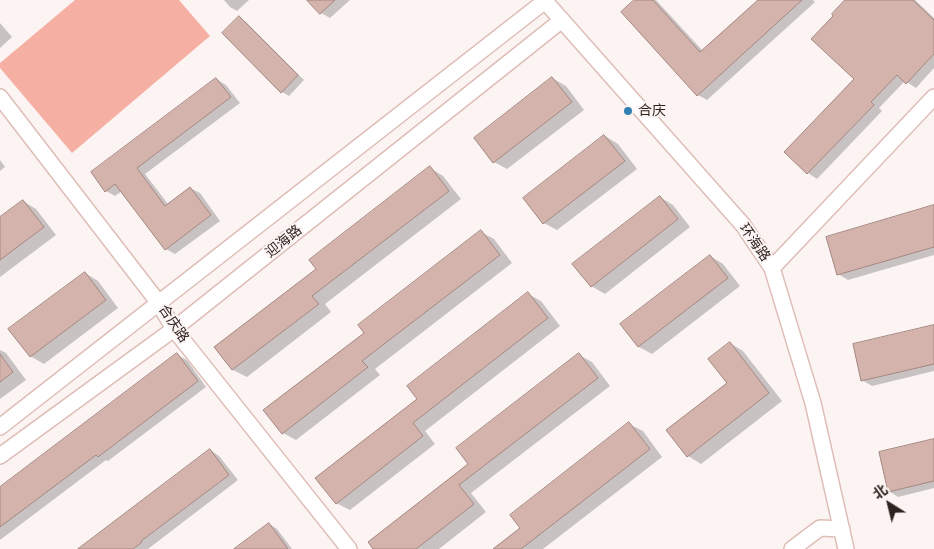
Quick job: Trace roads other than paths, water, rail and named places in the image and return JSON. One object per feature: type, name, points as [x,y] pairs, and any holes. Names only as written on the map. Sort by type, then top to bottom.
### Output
[{"type":"street","name":"环海路","points":[[544,0],[743,225],[772,268],[812,403],[846,549]]},
{"type":"street","points":[[0,427],[544,0]]},
{"type":"street","name":"迎海路","points":[[0,456],[174,329],[562,20]]},
{"type":"street","name":"合庆路","points":[[0,97],[158,302],[174,329],[349,549]]},
{"type":"street","points":[[772,268],[934,97]]},
{"type":"street","points":[[792,549],[820,528],[842,529]]},
{"type":"place","name":"合庆","points":[[628,111]]}]
